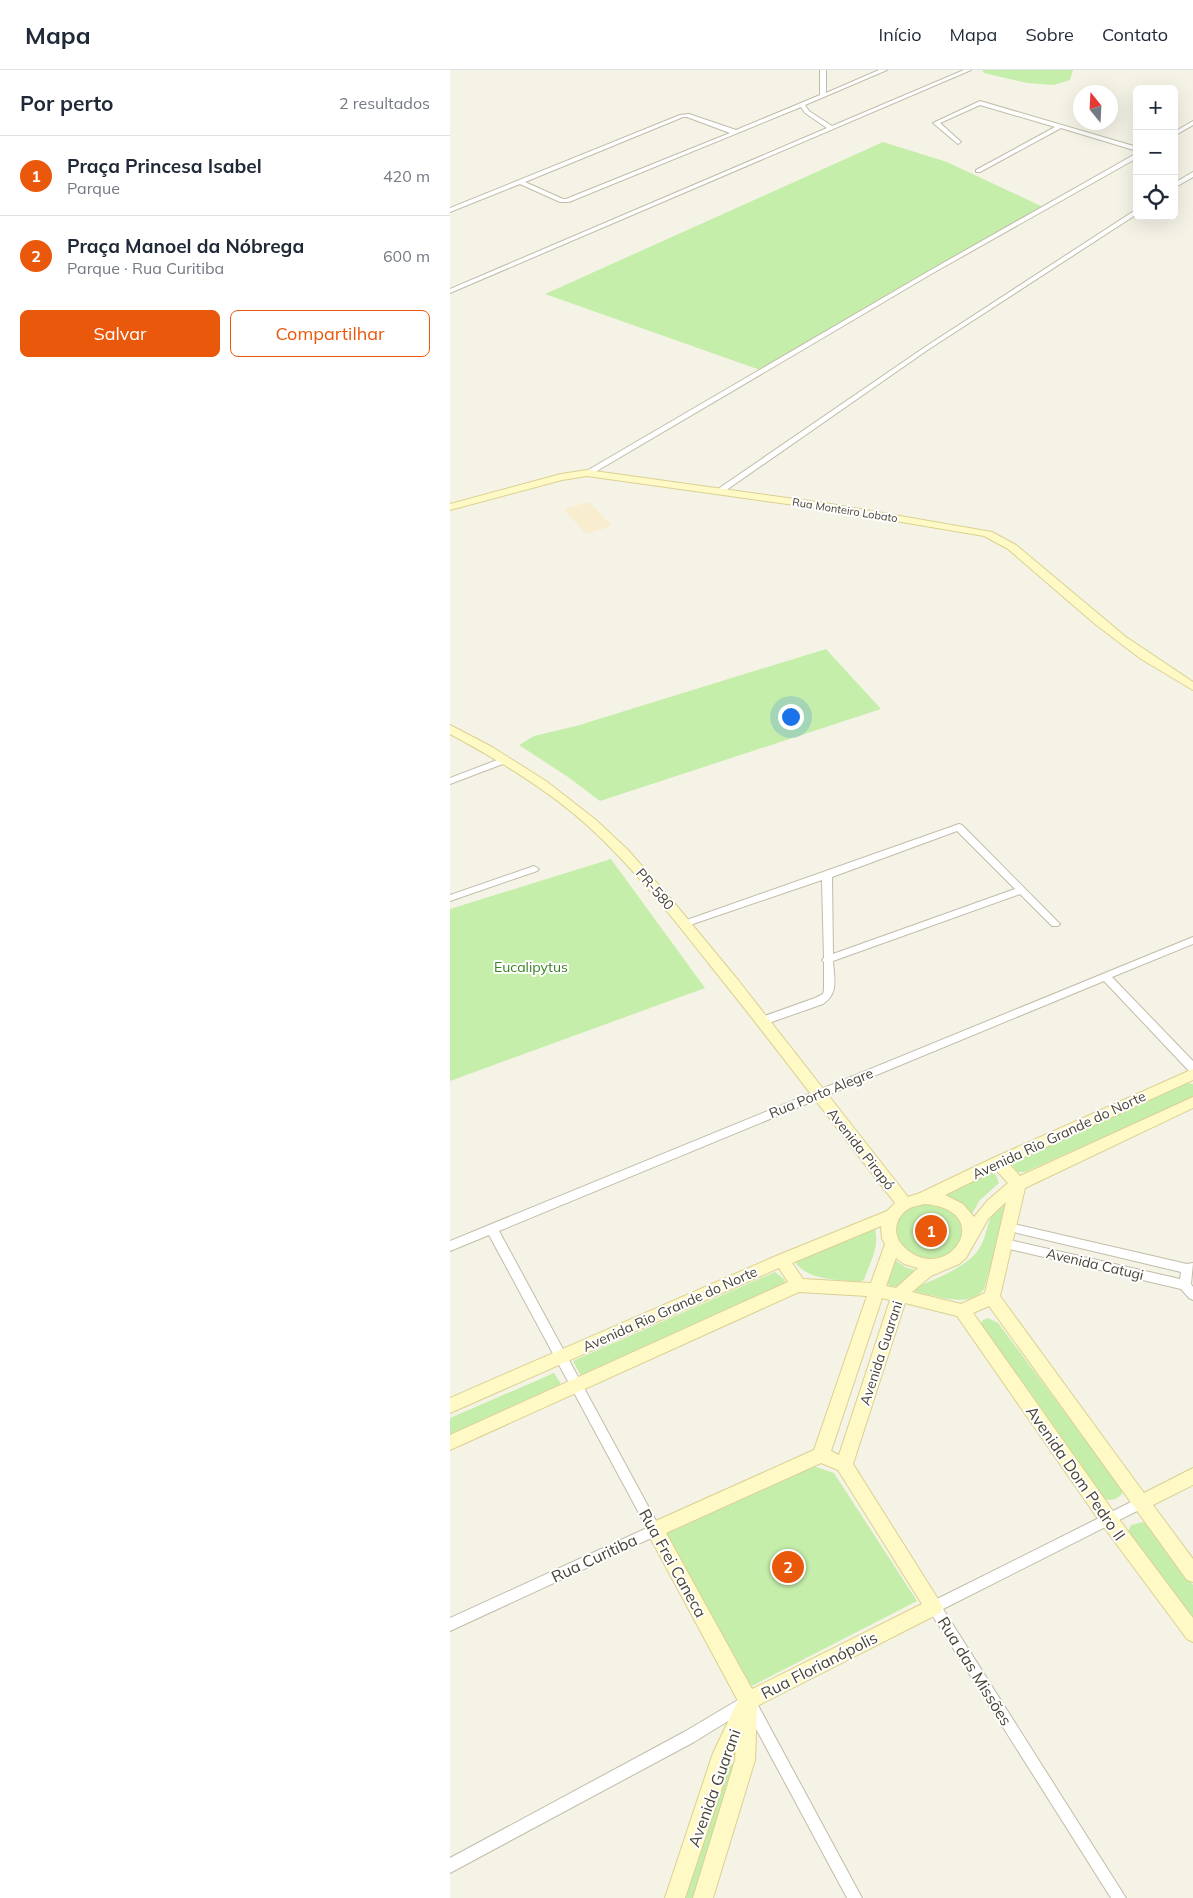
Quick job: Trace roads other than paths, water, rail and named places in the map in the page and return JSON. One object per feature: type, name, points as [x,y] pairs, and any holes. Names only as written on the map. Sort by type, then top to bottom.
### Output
[{"type":"street","points":[[823,70],[823,96]]},
{"type":"street","points":[[519,182],[562,201],[573,199],[884,70]]},
{"type":"street","points":[[450,291],[968,70]]},
{"type":"street","points":[[958,142],[936,123],[980,103],[1133,149]]},
{"type":"street","points":[[802,105],[808,112],[831,128]]},
{"type":"street","points":[[450,210],[682,116],[737,132]]},
{"type":"street","points":[[1178,132],[1193,124]]},
{"type":"street","points":[[978,171],[1059,127]]},
{"type":"street","points":[[587,473],[939,267],[1133,157]]},
{"type":"street","points":[[1178,183],[1193,174]]},
{"type":"street","points":[[719,491],[927,348],[1133,213]]},
{"type":"street","name":"Rua Monteiro Lobato","points":[[450,507],[561,477],[587,473],[965,528],[988,534],[1012,548],[1138,652],[1166,673],[1193,687]]},
{"type":"street","name":"PR-580","points":[[450,729],[505,760],[555,793],[591,822],[623,853],[763,1020],[818,1094]]},
{"type":"street","points":[[450,781],[505,760]]},
{"type":"street","points":[[684,924],[959,827],[1054,924]]},
{"type":"street","points":[[450,898],[534,869]]},
{"type":"street","points":[[763,1020],[819,1001],[827,996],[829,990],[827,875]]},
{"type":"street","points":[[827,960],[1022,890]]},
{"type":"street","name":"Rua Porto Alegre","points":[[450,1246],[1193,940]]},
{"type":"street","points":[[1105,976],[1193,1068]]},
{"type":"street","name":"Avenida Rio Grande do Norte","points":[[925,1198],[998,1162],[1193,1074]]},
{"type":"street","name":"Avenida Pirapó","points":[[818,1094],[904,1203]]},
{"type":"street","name":"Avenida Rio Grande do Norte","points":[[971,1236],[993,1204],[1018,1184],[1193,1102]]},
{"type":"street","points":[[998,1162],[1018,1184],[992,1297],[1193,1574]]},
{"type":"street","points":[[925,1198],[949,1202],[959,1208],[966,1216],[970,1226],[971,1236],[963,1252],[946,1262],[934,1264],[915,1262],[900,1254],[892,1246],[887,1235],[888,1224],[892,1215],[904,1203],[925,1198]]},
{"type":"street","name":"Avenida Rio Grande do Norte","points":[[450,1406],[782,1260],[892,1215]]},
{"type":"street","name":"Avenida Catugi","points":[[1009,1227],[1190,1268]]},
{"type":"street","name":"Rua Frei Caneca","points":[[492,1228],[560,1357],[855,1898]]},
{"type":"street","name":"Avenida Catugi","points":[[1005,1244],[1185,1285]]},
{"type":"street","name":"Avenida Guarani","points":[[821,1455],[892,1246]]},
{"type":"street","points":[[782,1260],[798,1285]]},
{"type":"street","name":"Avenida Guarani","points":[[844,1465],[899,1296],[908,1284],[923,1272],[946,1262]]},
{"type":"street","points":[[1190,1268],[1185,1285],[1193,1295]]},
{"type":"street","points":[[450,1443],[798,1285],[877,1290],[962,1311],[992,1297]]},
{"type":"street","name":"Avenida Dom Pedro II","points":[[962,1311],[1109,1520],[1193,1633]]},
{"type":"street","points":[[821,1455],[844,1465]]},
{"type":"street","name":"Rua Curitiba","points":[[450,1625],[821,1455]]},
{"type":"street","name":"Rua das Missões","points":[[844,1465],[1119,1898]]},
{"type":"street","name":"Rua Florianópolis","points":[[450,1866],[688,1737],[748,1701],[1141,1504],[1193,1476]]},
{"type":"street","name":"Avenida Guarani","points":[[676,1898],[723,1752],[748,1701]]},
{"type":"street","name":"Avenida Guarani","points":[[703,1898],[746,1760],[748,1701]]},
{"type":"place","name":"Praça Princesa Isabel","points":[[931,1231]]},
{"type":"place","name":"Praça Manoel da Nóbrega","points":[[788,1567]]},
{"type":"park label","name":"Eucalipytus","points":[[531,967]]}]
